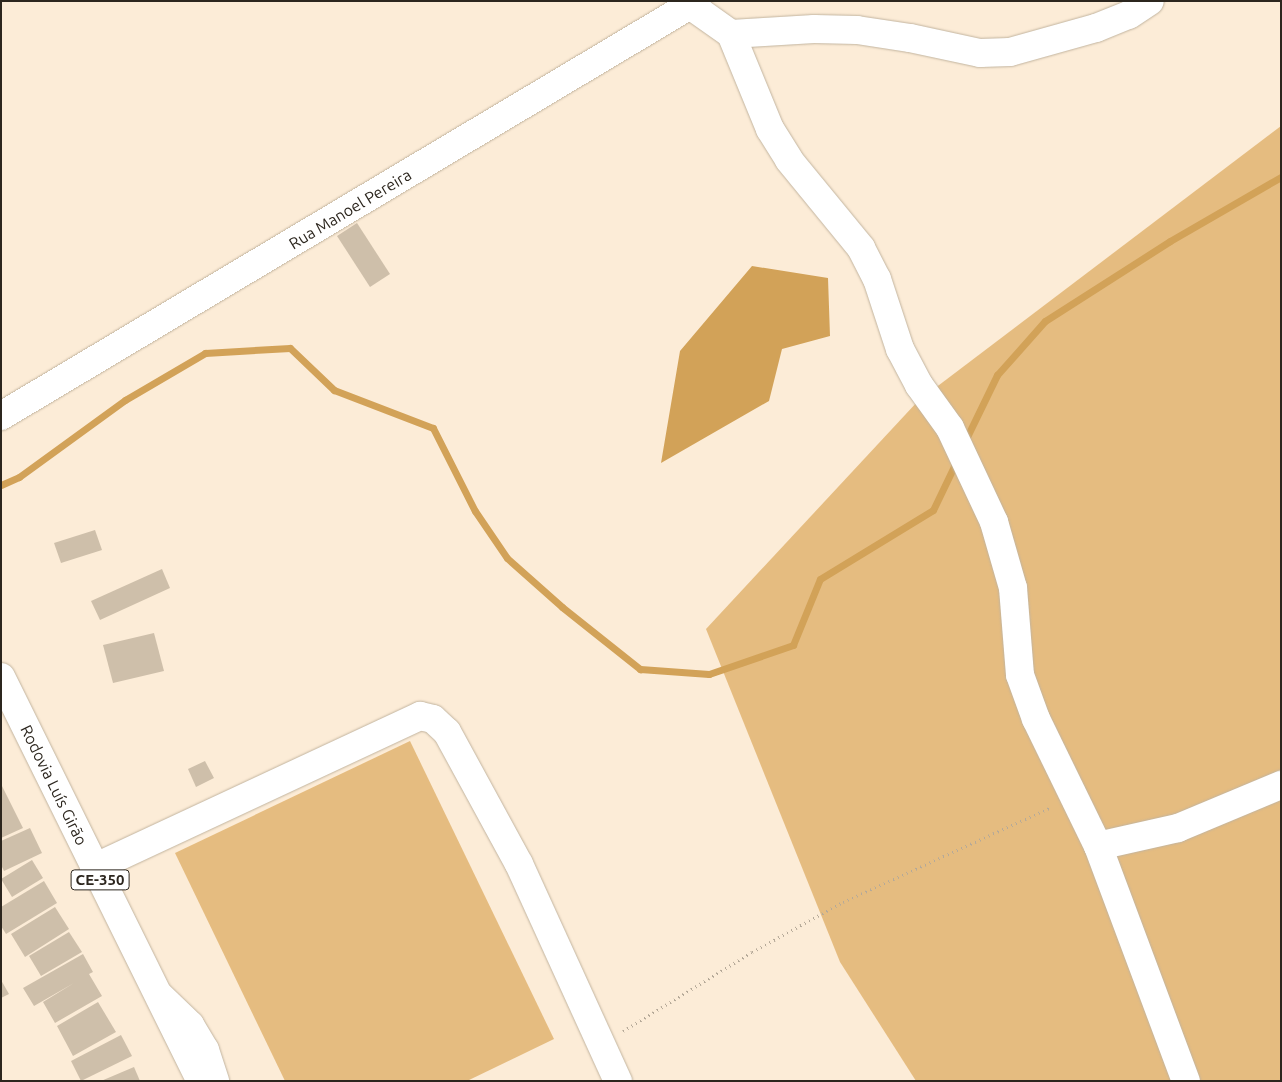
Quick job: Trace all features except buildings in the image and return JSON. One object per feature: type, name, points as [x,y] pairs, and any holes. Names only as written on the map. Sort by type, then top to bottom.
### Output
[{"type":"street","points":[[731,34],[814,29],[857,30],[910,38],[980,53],[1010,52],[1096,28],[1129,15],[1150,1]]},
{"type":"street","points":[[692,3],[731,34],[770,129],[789,160],[861,248],[877,279],[900,350],[919,385],[950,428],[994,522],[1013,588],[1020,675],[1036,719],[1098,846],[1186,1081]]},
{"type":"street","name":"Rua Manoel Pereira","points":[[1,416],[692,3]]},
{"type":"street","name":"Rodovia Luís Girão","points":[[1,677],[199,1079]]},
{"type":"street","points":[[94,868],[420,716],[433,720],[447,732],[519,864],[618,1081]]},
{"type":"street","points":[[1098,846],[1178,828],[1281,785]]},
{"type":"path","points":[[602,1044],[752,952],[843,902],[1074,797]]},
{"type":"shaded area","points":[[1281,126],[1281,1081],[916,1081],[840,962],[706,629],[918,401]]},
{"type":"shaded area","points":[[752,266],[828,278],[830,336],[782,349],[769,401],[661,463],[680,351]]},
{"type":"shaded area","points":[[410,741],[554,1039],[467,1081],[285,1081],[175,853]]},
{"type":"waterway","points":[[964,443],[997,375],[1045,321],[1170,241],[1281,177]]},
{"type":"waterway","points":[[1,485],[19,477],[125,400],[205,353],[290,348],[334,390],[433,428],[475,511],[507,558],[562,607],[640,669],[709,674],[793,645],[820,579],[933,510],[957,460]]}]
